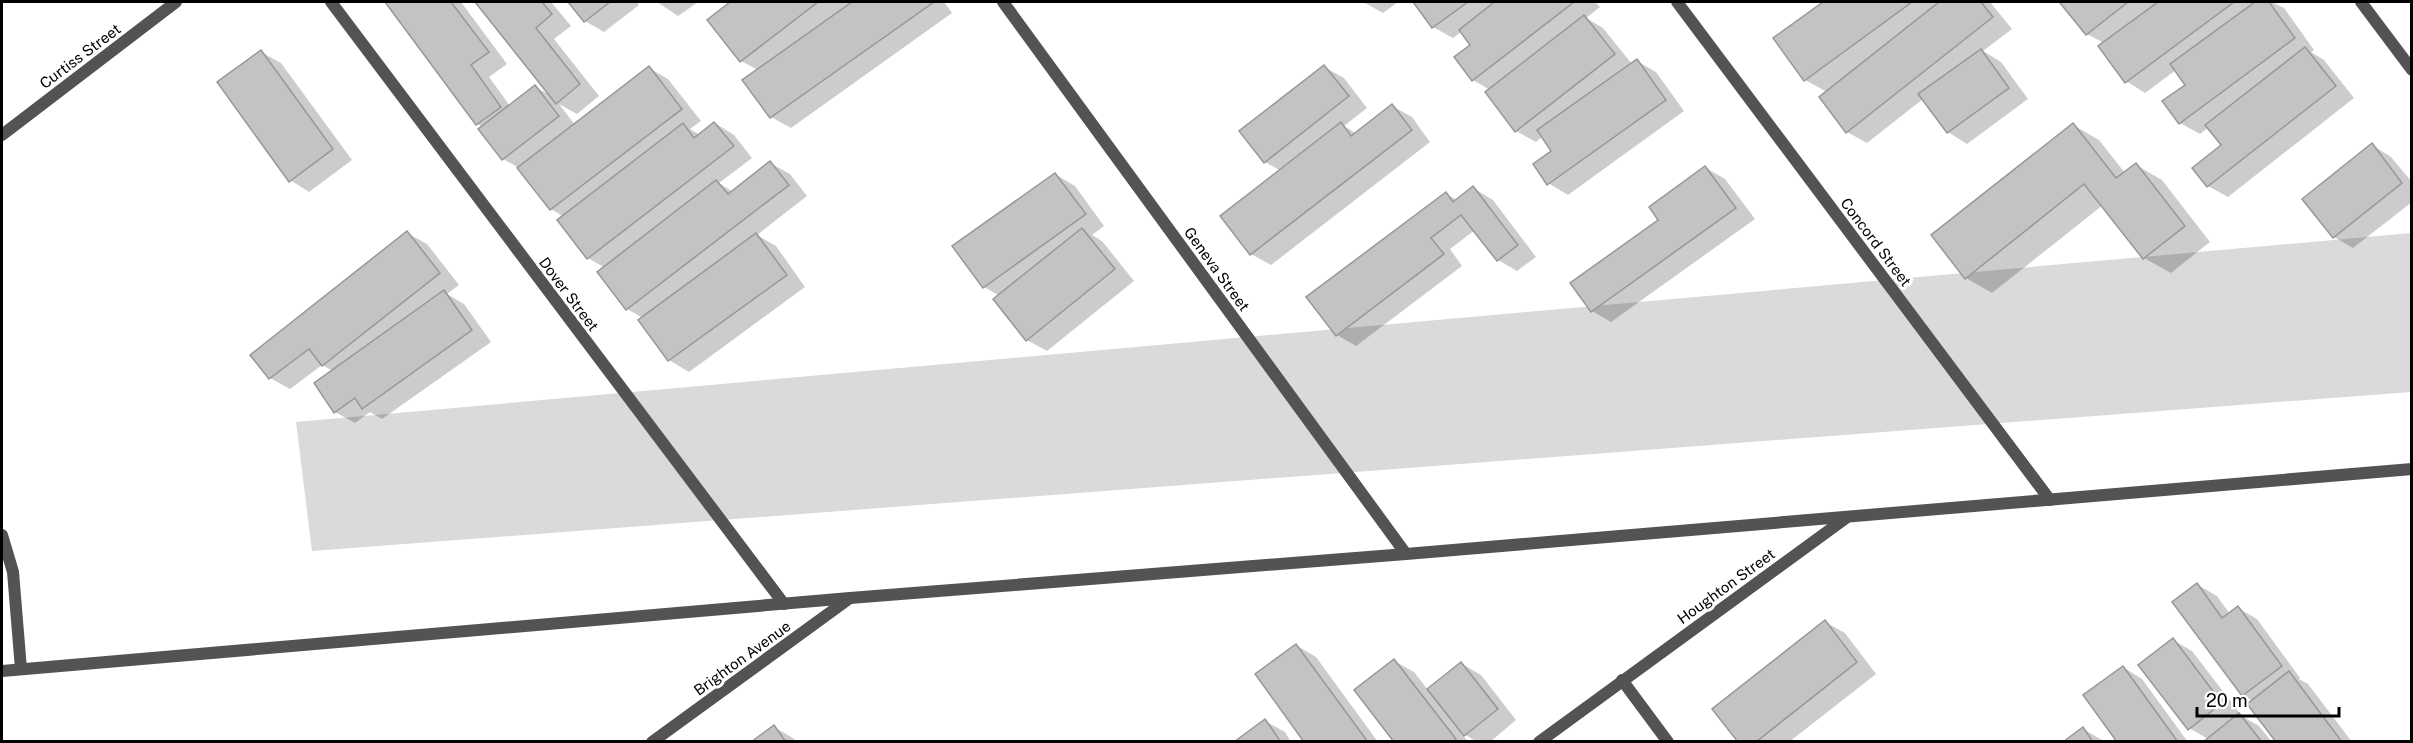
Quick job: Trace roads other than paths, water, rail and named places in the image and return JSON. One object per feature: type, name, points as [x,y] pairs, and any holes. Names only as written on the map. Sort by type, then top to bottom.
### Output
[{"type":"street","name":"Curtiss Street","points":[[2,135],[176,2]]},
{"type":"street","name":"Dover Street","points":[[331,2],[784,604]]},
{"type":"street","name":"Geneva Street","points":[[1003,2],[1406,554]]},
{"type":"street","name":"Concord Street","points":[[1677,2],[2050,500]]},
{"type":"street","points":[[2361,2],[2412,70]]},
{"type":"street","points":[[2,671],[850,598],[1406,554],[2412,469]]},
{"type":"street","name":"Houghton Street","points":[[1539,741],[1848,516]]},
{"type":"street","points":[[2,535],[13,572],[21,669]]},
{"type":"street","name":"Brighton Avenue","points":[[652,741],[850,598]]},
{"type":"street","points":[[1622,680],[1668,741]]}]
